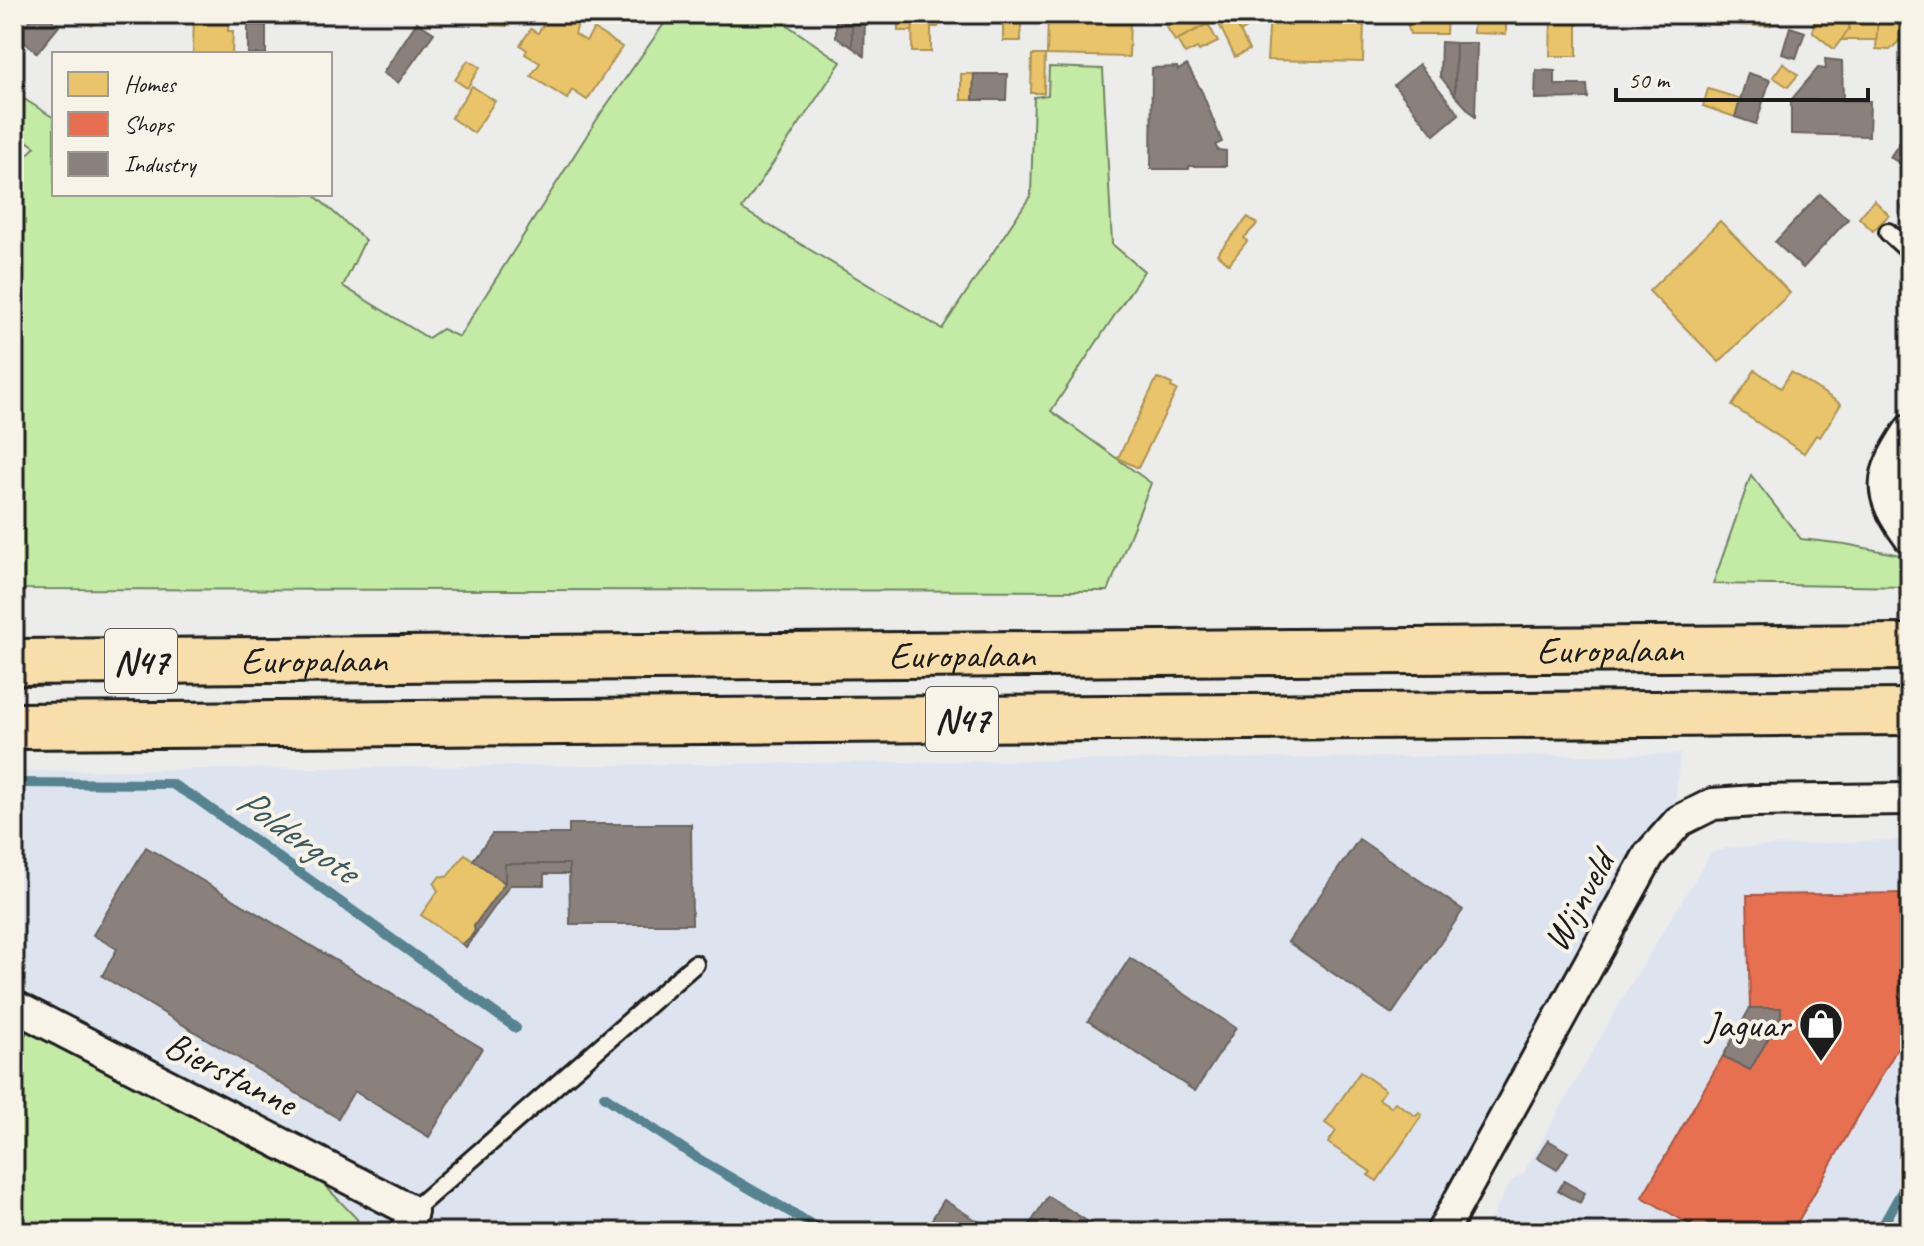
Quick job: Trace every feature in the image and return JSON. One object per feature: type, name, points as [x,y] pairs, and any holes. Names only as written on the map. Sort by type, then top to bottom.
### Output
[{"type":"highway","name":"Europalaan","points":[[14,662],[1910,647]]},
{"type":"highway","name":"Europalaan","points":[[14,726],[1910,712]]},
{"type":"street","points":[[1910,430],[1885,475],[1887,496],[1894,515],[1910,538]]},
{"type":"street","name":"Wijnveld","points":[[1442,1232],[1649,855],[1679,821],[1713,804],[1910,799]]},
{"type":"street","name":"Bierstanne","points":[[14,1006],[409,1222]]},
{"type":"lane","points":[[1888,232],[1910,252]]},
{"type":"lane","points":[[409,1222],[695,964]]},
{"type":"shaded area","points":[[1680,754],[1675,805],[1641,842],[1422,1232],[384,1232],[357,1219],[311,1171],[14,1015],[14,771]]},
{"type":"shaded area","points":[[1910,839],[1910,1232],[1484,1232],[1511,1181],[1523,1174],[1626,992],[1711,853],[1726,848]]},
{"type":"green space","points":[[671,14],[771,14],[841,62],[742,209],[942,329],[1031,195],[1034,97],[1048,95],[1049,67],[1103,69],[1112,244],[1144,271],[1051,411],[1151,483],[1108,591],[14,589],[14,168],[35,147],[14,132],[14,106],[21,97],[52,117],[52,196],[315,196],[365,240],[343,286],[428,338],[442,329],[459,337],[601,113]]},
{"type":"green space","points":[[1751,475],[1801,539],[1905,556],[1910,559],[1910,587],[1713,584]]},
{"type":"green space","points":[[32,1024],[311,1171],[357,1219],[361,1232],[14,1232],[14,1053]]},
{"type":"building: Homes","points":[[102,14],[92,26],[78,16]]},
{"type":"building: Homes","points":[[194,14],[229,14],[228,31],[233,31],[232,52],[193,52]]},
{"type":"building: Homes","points":[[261,14],[295,14],[294,19],[261,18]]},
{"type":"building: Homes","points":[[466,14],[514,16],[507,26],[484,25],[484,16]]},
{"type":"building: Homes","points":[[550,14],[562,14],[578,24],[575,34],[586,41],[594,29],[622,47],[587,100],[572,90],[567,99],[531,76],[540,63],[525,54],[527,50],[520,45],[531,29],[538,33]]},
{"type":"building: Homes","points":[[898,14],[913,14],[913,31],[898,31]]},
{"type":"building: Homes","points":[[913,14],[959,14],[959,19],[939,19],[938,27],[931,27],[931,52],[912,52]]},
{"type":"building: Homes","points":[[1003,14],[1021,14],[1021,41],[1003,41]]},
{"type":"building: Homes","points":[[1048,14],[1130,14],[1129,57],[1047,55]]},
{"type":"building: Homes","points":[[1159,14],[1181,14],[1184,19],[1191,14],[1209,14],[1213,21],[1175,41]]},
{"type":"building: Homes","points":[[1214,14],[1232,14],[1249,50],[1235,57]]},
{"type":"building: Homes","points":[[1232,14],[1246,14],[1252,25],[1240,32]]},
{"type":"building: Homes","points":[[1270,14],[1364,17],[1363,62],[1267,60]]},
{"type":"building: Homes","points":[[1405,14],[1447,14],[1446,34],[1410,34]]},
{"type":"building: Homes","points":[[1474,14],[1506,14],[1506,34],[1473,33]]},
{"type":"building: Homes","points":[[1536,14],[1577,14],[1577,56],[1550,56],[1551,18],[1536,18]]},
{"type":"building: Homes","points":[[1673,14],[1690,14],[1690,22],[1673,23]]},
{"type":"building: Homes","points":[[1705,14],[1770,14],[1770,26],[1705,24]]},
{"type":"building: Homes","points":[[1818,14],[1849,14],[1849,30],[1834,49],[1813,32]]},
{"type":"building: Homes","points":[[1849,14],[1878,14],[1877,40],[1841,40],[1849,30]]},
{"type":"building: Homes","points":[[1878,14],[1909,14],[1909,24],[1904,31],[1900,31],[1900,40],[1890,50],[1876,49]]},
{"type":"building: Homes","points":[[1208,24],[1218,42],[1185,54],[1177,40]]},
{"type":"building: Homes","points":[[1032,55],[1045,55],[1044,93],[1031,93]]},
{"type":"building: Homes","points":[[468,60],[480,67],[467,88],[455,80]]},
{"type":"building: Homes","points":[[1783,63],[1798,75],[1788,87],[1773,77]]},
{"type":"building: Homes","points":[[961,74],[974,74],[973,100],[961,100]]},
{"type":"building: Homes","points":[[472,86],[495,101],[474,133],[451,118]]},
{"type":"building: Homes","points":[[1708,89],[1741,99],[1735,117],[1703,106]]},
{"type":"building: Homes","points":[[1910,195],[1910,214],[1901,208]]},
{"type":"building: Homes","points":[[1874,200],[1889,215],[1873,231],[1859,218]]},
{"type":"building: Homes","points":[[1248,217],[1257,224],[1244,238],[1247,241],[1229,264],[1217,254]]},
{"type":"building: Homes","points":[[1720,221],[1790,293],[1719,362],[1649,291]]},
{"type":"building: Homes","points":[[1755,370],[1781,388],[1791,372],[1841,404],[1820,437],[1816,435],[1804,453],[1732,406]]},
{"type":"building: Homes","points":[[1157,378],[1172,384],[1171,387],[1177,390],[1138,468],[1118,458]]},
{"type":"building: Homes","points":[[465,854],[505,883],[474,926],[475,931],[462,944],[421,915],[438,891],[434,884],[440,876],[447,877]]},
{"type":"building: Homes","points":[[1360,1072],[1385,1090],[1379,1099],[1391,1107],[1395,1102],[1416,1116],[1419,1113],[1422,1115],[1377,1181],[1368,1175],[1371,1172],[1328,1143],[1336,1131],[1325,1123]]},
{"type":"building: Shops","name":"Jaguar","points":[[1910,893],[1910,1026],[1792,1232],[1703,1232],[1642,1197],[1723,1056],[1750,1070],[1781,1016],[1781,1008],[1750,1008],[1747,895]]},
{"type":"building: Industry","points":[[35,14],[45,14],[59,26],[37,53],[16,35]]},
{"type":"building: Industry","points":[[836,14],[852,14],[852,47],[836,37]]},
{"type":"building: Industry","points":[[852,19],[865,20],[864,56],[852,47]]},
{"type":"building: Industry","points":[[248,22],[266,22],[266,52],[248,52]]},
{"type":"building: Industry","points":[[417,22],[434,33],[398,83],[383,73]]},
{"type":"building: Industry","points":[[1790,27],[1805,32],[1796,58],[1782,54]]},
{"type":"building: Industry","points":[[1441,42],[1456,43],[1455,95],[1440,76]]},
{"type":"building: Industry","points":[[1456,43],[1477,43],[1475,117],[1455,95]]},
{"type":"building: Industry","points":[[1825,59],[1842,61],[1843,101],[1791,100],[1818,68],[1826,69]]},
{"type":"building: Industry","points":[[1419,64],[1459,114],[1434,135],[1394,85]]},
{"type":"building: Industry","points":[[1187,65],[1202,92],[1222,142],[1215,145],[1218,150],[1226,151],[1226,166],[1151,169],[1152,68],[1177,67],[1178,70]]},
{"type":"building: Industry","points":[[1536,70],[1555,71],[1555,85],[1587,85],[1588,98],[1535,99]]},
{"type":"building: Industry","points":[[1748,73],[1770,80],[1756,124],[1735,117]]},
{"type":"building: Industry","points":[[974,74],[1007,74],[1006,100],[973,100]]},
{"type":"building: Industry","points":[[1791,100],[1870,101],[1869,136],[1791,134]]},
{"type":"building: Industry","points":[[1907,132],[1910,134],[1910,161],[1905,167],[1890,157]]},
{"type":"building: Industry","points":[[1820,194],[1848,219],[1803,268],[1775,242]]},
{"type":"building: Industry","points":[[569,824],[691,824],[692,924],[570,924],[569,864],[505,864],[505,883],[473,860],[492,834],[569,834]]},
{"type":"building: Industry","points":[[1359,839],[1463,910],[1392,1014],[1288,942]]},
{"type":"building: Industry","points":[[146,847],[482,1048],[429,1137],[354,1091],[338,1118],[102,976],[117,949],[93,935]]},
{"type":"building: Industry","points":[[505,864],[569,864],[569,874],[544,874],[544,885],[510,885],[466,947],[462,944],[475,931],[474,926],[505,883]]},
{"type":"building: Industry","points":[[1130,958],[1236,1028],[1195,1091],[1088,1021]]},
{"type":"building: Industry","points":[[1750,1008],[1781,1008],[1781,1016],[1750,1070],[1723,1056]]},
{"type":"building: Industry","points":[[1548,1140],[1568,1152],[1557,1170],[1537,1158]]},
{"type":"building: Industry","points":[[1564,1181],[1585,1193],[1580,1203],[1558,1191]]},
{"type":"building: Industry","points":[[1048,1196],[1104,1232],[1025,1232]]},
{"type":"building: Industry","points":[[944,1200],[987,1227],[983,1232],[924,1232]]},
{"type":"waterway","name":"Poldergote","points":[[14,783],[172,784],[516,1028]]},
{"type":"waterway","name":"Poldergote","points":[[604,1096],[697,1158],[825,1232]]},
{"type":"waterway","points":[[1879,1232],[1910,1177]]},
{"type":"place","name":"Jaguar","points":[[1821,1063]]}]
